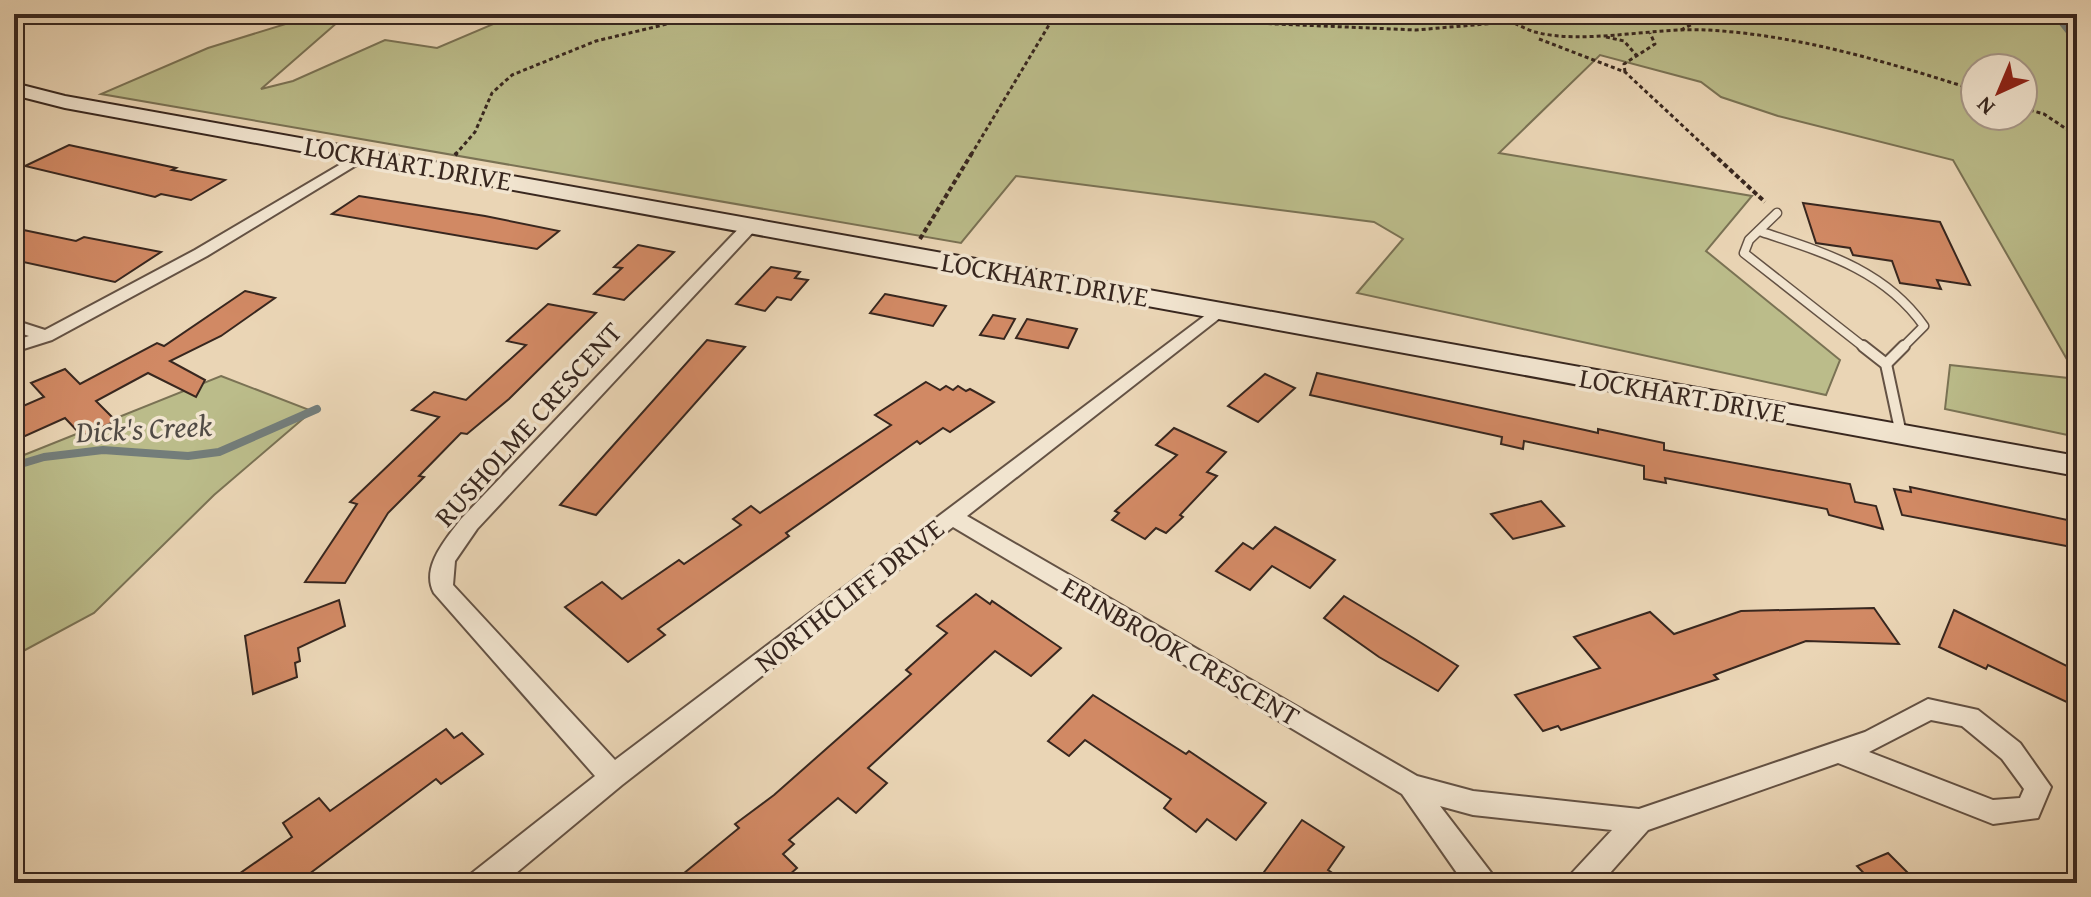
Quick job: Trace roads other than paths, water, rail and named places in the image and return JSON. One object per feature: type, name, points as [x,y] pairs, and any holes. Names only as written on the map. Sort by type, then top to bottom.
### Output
[{"type":"street","name":"LOCKHART DRIVE","points":[[14,89],[65,102],[2077,466]]},
{"type":"street","points":[[14,347],[46,336],[201,253],[363,155]]},
{"type":"street","name":"RUSHOLME CRESCENT","points":[[613,777],[442,587],[444,560],[469,524],[751,225]]},
{"type":"street","name":"NORTHCLIFF DRIVE","points":[[482,883],[613,777],[1219,310]]},
{"type":"street","points":[[14,325],[46,336]]},
{"type":"street","name":"ERINBROOK CRESCENT","points":[[951,516],[1411,786],[1473,803],[1639,821],[1873,740],[1928,709],[1969,717],[2011,751],[2038,787],[2028,809],[1993,812],[1839,752]]},
{"type":"street","name":"ERINBROOK CRESCENT","points":[[1411,786],[1468,868],[1485,883]]},
{"type":"street","name":"ERINBROOK CRESCENT","points":[[1582,883],[1639,821]]},
{"type":"lane","points":[[1777,213],[1749,240],[1744,253],[1886,364],[1901,434]]},
{"type":"lane","points":[[1759,231],[1853,264],[1914,307],[1924,326],[1886,364]]},
{"type":"waterway","points":[[2054,14],[2077,43]]},
{"type":"waterway","name":"Dick's Creek","points":[[14,466],[44,457],[103,450],[188,456],[219,452],[317,409]]}]
